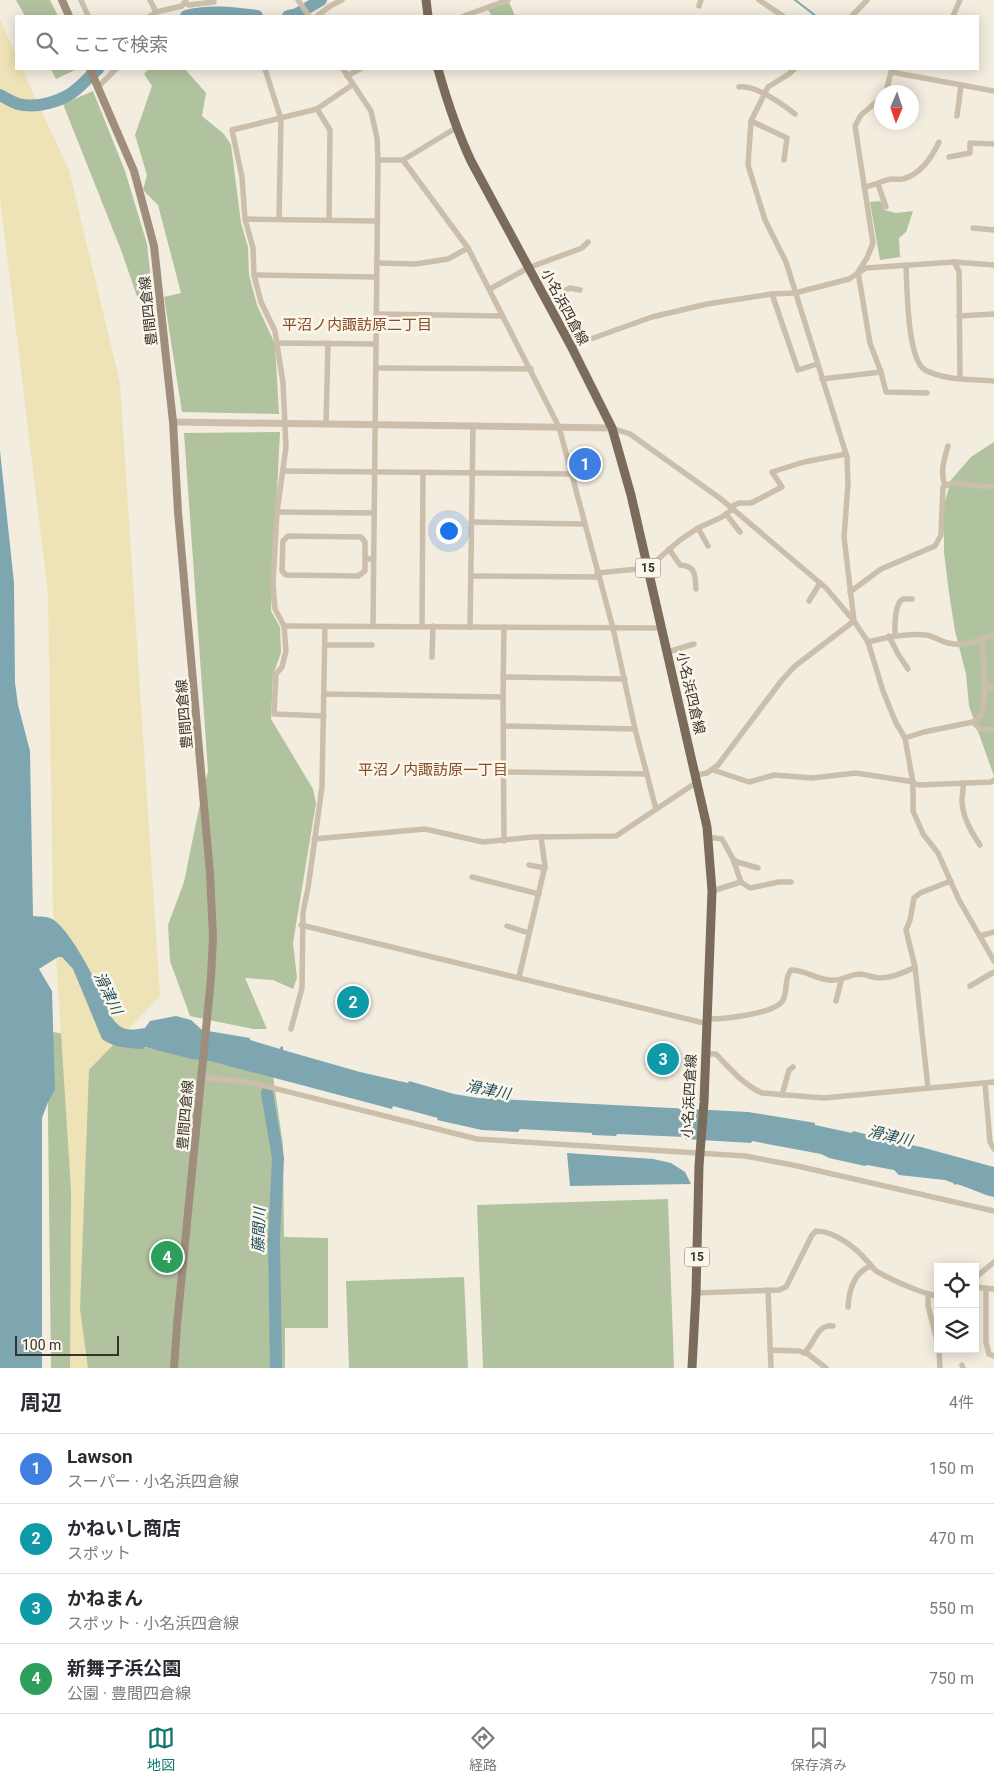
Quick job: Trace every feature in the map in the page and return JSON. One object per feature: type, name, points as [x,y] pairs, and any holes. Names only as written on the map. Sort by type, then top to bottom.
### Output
[{"type":"main road","points":[[62,0],[69,15]]},
{"type":"main road","points":[[426,0],[428,15]]},
{"type":"main road","name":"豊間四倉線","points":[[90,70],[134,171],[154,246],[173,422],[178,512],[210,873],[212,958],[174,1368]]},
{"type":"main road","name":"小名浜四倉線","points":[[438,70],[456,128],[471,161],[571,346],[612,428],[631,495],[697,778],[708,837],[712,891],[692,1368]]},
{"type":"street","points":[[81,0],[88,15]]},
{"type":"street","points":[[150,0],[156,12]]},
{"type":"street","points":[[318,15],[342,0]]},
{"type":"street","points":[[467,15],[508,0]]},
{"type":"street","points":[[759,0],[774,13]]},
{"type":"street","points":[[853,15],[867,0]]},
{"type":"street","points":[[954,15],[960,0]]},
{"type":"street","points":[[152,15],[156,12],[182,6],[185,1],[189,5],[214,2]]},
{"type":"street","points":[[299,1],[308,15]]},
{"type":"street","points":[[96,83],[115,70]]},
{"type":"street","points":[[265,70],[281,119],[279,219]]},
{"type":"street","points":[[344,70],[371,111],[377,138],[378,220],[373,626]]},
{"type":"street","points":[[347,76],[358,70]]},
{"type":"street","points":[[793,70],[768,87],[751,121],[748,165],[764,220],[786,262],[846,454],[848,484],[844,537],[854,621]]},
{"type":"street","points":[[888,85],[892,70],[994,92]]},
{"type":"street","points":[[324,716],[274,714],[276,674],[282,667],[286,651],[284,626],[275,609],[274,583],[277,512],[286,447],[283,383],[275,331],[261,302],[254,275],[253,248],[245,219],[242,177],[232,130],[317,109],[352,85]]},
{"type":"street","points":[[957,116],[961,85]]},
{"type":"street","points":[[739,87],[757,89],[764,95],[780,102],[795,114]]},
{"type":"street","points":[[874,104],[861,115],[855,126],[872,242],[868,258],[858,272],[870,343],[886,392],[927,392]]},
{"type":"street","points":[[317,109],[330,130],[329,220]]},
{"type":"street","points":[[751,121],[787,138],[784,160]]},
{"type":"street","points":[[378,160],[403,160],[456,128]]},
{"type":"street","points":[[864,187],[888,180],[903,179],[923,168],[939,142]]},
{"type":"street","points":[[949,157],[970,153],[970,143],[994,144]]},
{"type":"street","points":[[403,160],[468,248],[559,427],[625,679],[635,729],[656,809]]},
{"type":"street","points":[[878,184],[886,207]]},
{"type":"street","points":[[245,219],[378,220]]},
{"type":"street","points":[[973,228],[994,230]]},
{"type":"street","points":[[490,290],[528,268],[579,250],[588,242]]},
{"type":"street","points":[[377,263],[416,264],[448,259],[468,248]]},
{"type":"street","points":[[954,262],[959,271],[960,378]]},
{"type":"street","points":[[571,346],[652,316],[707,304],[795,292],[849,279],[866,268],[954,262],[994,265]]},
{"type":"street","points":[[906,265],[911,341],[920,366],[924,370],[947,377],[994,381]]},
{"type":"street","points":[[254,275],[376,277]]},
{"type":"street","points":[[546,299],[570,288],[580,290]]},
{"type":"street","points":[[772,294],[798,370],[817,364]]},
{"type":"street","points":[[376,314],[501,316]]},
{"type":"street","points":[[959,316],[994,314]]},
{"type":"street","points":[[277,343],[376,344]]},
{"type":"street","points":[[326,424],[328,343]]},
{"type":"street","points":[[376,368],[530,369]]},
{"type":"street","points":[[822,379],[881,372]]},
{"type":"street","points":[[173,422],[612,428],[630,434],[732,508],[826,588],[854,621],[868,642],[883,692],[896,723],[905,738],[913,783],[913,811],[923,834],[938,852],[951,882],[994,961]]},
{"type":"street","points":[[470,627],[473,426]]},
{"type":"street","points":[[945,486],[942,478],[942,463],[948,446]]},
{"type":"street","points":[[471,576],[598,575],[648,568],[669,549],[698,528],[726,514],[739,502],[751,503],[782,487],[772,472],[804,462],[846,454]]},
{"type":"street","points":[[283,471],[572,474]]},
{"type":"street","points":[[422,626],[423,473]]},
{"type":"street","points":[[850,592],[881,569],[935,546],[941,535],[943,487],[952,483],[994,486]]},
{"type":"street","points":[[277,512],[374,513]]},
{"type":"street","points":[[726,514],[740,532]]},
{"type":"street","points":[[471,522],[584,524]]},
{"type":"street","points":[[698,528],[708,546]]},
{"type":"street","points":[[288,536],[361,537],[365,542],[365,559],[364,571],[358,576],[286,575],[282,570],[283,541],[288,536]]},
{"type":"street","points":[[669,549],[680,565],[692,568],[696,589]]},
{"type":"street","points":[[365,559],[373,559]]},
{"type":"street","points":[[809,601],[820,583]]},
{"type":"street","points":[[908,669],[898,654],[892,636],[899,603],[904,599],[912,599]]},
{"type":"street","points":[[314,839],[425,829],[483,842],[541,837],[616,836],[697,778],[713,770],[782,680],[795,666],[854,621]]},
{"type":"street","points":[[284,626],[662,628]]},
{"type":"street","points":[[291,1029],[302,988],[302,925],[322,787],[325,626]]},
{"type":"street","points":[[432,657],[433,626]]},
{"type":"street","points":[[504,627],[502,697],[504,726],[504,841]]},
{"type":"street","points":[[868,642],[892,636],[927,635],[956,644],[982,640],[994,635]]},
{"type":"street","points":[[905,738],[973,722],[982,715],[985,686],[982,640]]},
{"type":"street","points":[[668,652],[694,644]]},
{"type":"street","points":[[325,645],[372,645]]},
{"type":"street","points":[[503,677],[625,679]]},
{"type":"street","points":[[985,686],[994,688]]},
{"type":"street","points":[[324,694],[502,697]]},
{"type":"street","points":[[973,722],[980,729],[994,730]]},
{"type":"street","points":[[504,726],[635,729]]},
{"type":"street","points":[[713,770],[749,782],[774,775],[812,778],[856,773],[919,785],[992,781],[994,788]]},
{"type":"street","points":[[503,772],[648,774]]},
{"type":"street","points":[[963,783],[962,802],[965,815],[972,834],[980,845]]},
{"type":"street","points":[[519,977],[545,868],[541,837]]},
{"type":"street","points":[[708,837],[722,839],[733,859],[741,882],[750,888],[779,882],[791,882]]},
{"type":"street","points":[[733,859],[746,866],[758,868]]},
{"type":"street","points":[[529,864],[545,868]]},
{"type":"street","points":[[472,877],[539,894]]},
{"type":"street","points":[[712,891],[741,882]]},
{"type":"street","points":[[928,1088],[915,967],[906,935],[914,898],[920,892],[951,882]]},
{"type":"street","points":[[302,925],[708,1021],[733,1018],[778,1006],[784,999],[788,974],[791,970],[827,980],[841,981]]},
{"type":"street","points":[[508,926],[530,932]]},
{"type":"street","points":[[980,936],[994,932]]},
{"type":"street","points":[[836,1001],[841,981],[846,977],[860,974],[878,978],[902,974],[915,967]]},
{"type":"street","points":[[970,986],[994,972]]},
{"type":"street","points":[[706,1054],[716,1054],[725,1065],[755,1090],[762,1093],[782,1095],[824,1098],[994,1082]]},
{"type":"street","points":[[782,1095],[789,1070],[793,1067]]},
{"type":"street","points":[[201,1077],[253,1083],[478,1139],[700,1150],[745,1156],[793,1165],[994,1211]]},
{"type":"street","points":[[985,1083],[990,1142],[994,1149]]},
{"type":"street","points":[[696,1293],[780,1290],[786,1287],[812,1235],[816,1231],[821,1231],[841,1239],[862,1256],[875,1270],[934,1295]]},
{"type":"street","points":[[979,1275],[994,1262]]},
{"type":"street","points":[[848,1307],[851,1287],[866,1268],[871,1266]]},
{"type":"street","points":[[979,1288],[994,1289]]},
{"type":"street","points":[[986,1289],[986,1342],[989,1354],[994,1356]]},
{"type":"street","points":[[768,1290],[771,1368]]},
{"type":"street","points":[[928,1294],[928,1306],[934,1329]]},
{"type":"street","points":[[804,1353],[809,1349],[818,1331],[826,1326],[833,1326]]},
{"type":"street","points":[[770,1350],[799,1351],[824,1367]]},
{"type":"street","points":[[939,1353],[940,1368]]},
{"type":"green space","points":[[16,0],[50,0],[58,15],[24,15]]},
{"type":"green space","points":[[509,2],[515,15],[491,15],[488,10]]},
{"type":"green space","points":[[52,70],[75,70],[56,79]]},
{"type":"green space","points":[[148,70],[186,70],[206,93],[202,116],[224,134],[231,145],[241,223],[248,247],[249,275],[257,305],[275,344],[279,414],[182,412],[164,297],[181,293],[158,205],[143,190],[147,175],[135,135],[152,86],[144,74]]},
{"type":"green space","points":[[93,91],[125,171],[147,244],[153,298],[138,299],[121,250],[63,104]]},
{"type":"green space","points":[[881,201],[884,210],[896,213],[913,211],[906,232],[899,238],[900,257],[880,260],[870,202]]},
{"type":"green space","points":[[280,432],[271,611],[280,627],[281,653],[273,675],[271,719],[313,789],[316,803],[293,943],[297,978],[293,989],[273,980],[245,978],[267,1029],[253,1029],[190,1016],[170,961],[168,925],[184,882],[208,771],[184,433]]},
{"type":"green space","points":[[994,442],[994,776],[969,706],[966,674],[955,631],[944,552],[944,505],[951,480],[971,457]]},
{"type":"green space","points":[[47,1031],[272,1069],[283,1145],[284,1237],[328,1238],[328,1328],[285,1328],[285,1368],[51,1368]]},
{"type":"green space","points":[[668,1199],[674,1368],[483,1368],[477,1205]]},
{"type":"green space","points":[[464,1277],[468,1368],[349,1368],[346,1281]]},
{"type":"sand","points":[[0,19],[15,53],[15,70],[22,70],[69,170],[120,383],[160,996],[89,1070],[80,1309],[88,1368],[70,1368],[71,1190],[53,909],[48,594],[0,198]]},
{"type":"water","points":[[0,451],[14,583],[15,683],[18,705],[30,751],[33,916],[50,918],[65,931],[86,963],[111,1017],[118,1025],[128,1029],[140,1029],[145,1028],[150,1021],[176,1016],[191,1020],[202,1030],[250,1038],[250,1040],[280,1049],[281,1046],[283,1050],[360,1072],[408,1083],[409,1081],[454,1094],[478,1098],[748,1112],[810,1122],[815,1123],[815,1125],[852,1133],[853,1131],[869,1135],[870,1137],[921,1147],[994,1167],[994,1197],[945,1180],[899,1175],[894,1170],[865,1166],[829,1158],[821,1154],[752,1141],[751,1143],[685,1139],[685,1137],[617,1134],[616,1136],[592,1135],[592,1133],[520,1129],[518,1132],[482,1130],[437,1120],[438,1118],[393,1106],[392,1109],[210,1061],[192,1059],[145,1047],[144,1049],[117,1046],[102,1039],[73,969],[62,957],[58,957],[39,969],[52,991],[55,1090],[42,1118],[42,1368],[0,1368]]},
{"type":"water","points":[[567,1153],[653,1159],[671,1163],[685,1172],[691,1184],[570,1186]]},
{"type":"waterway","points":[[292,15],[321,0]]},
{"type":"waterway","points":[[795,0],[815,15]]},
{"type":"waterway","points":[[190,15],[213,13],[248,15]]},
{"type":"waterway","points":[[0,95],[25,105],[50,103],[72,93],[97,70]]},
{"type":"waterway","name":"藤間川","points":[[267,1093],[278,1158],[274,1239],[276,1368]]},
{"type":"place","name":"Lawson","points":[[585,464]]},
{"type":"place","name":"かねいし商店","points":[[353,1002]]},
{"type":"place","name":"かねまん","points":[[663,1059]]},
{"type":"place","name":"新舞子浜公園","points":[[167,1257]]},
{"type":"district","name":"平沼ノ内諏訪原二丁目","points":[[357,325]]},
{"type":"district","name":"平沼ノ内諏訪原一丁目","points":[[433,770]]},
{"type":"water label","name":"滑津川","points":[[108,993]]},
{"type":"water label","name":"滑津川","points":[[488,1090]]},
{"type":"water label","name":"滑津川","points":[[890,1136]]}]
